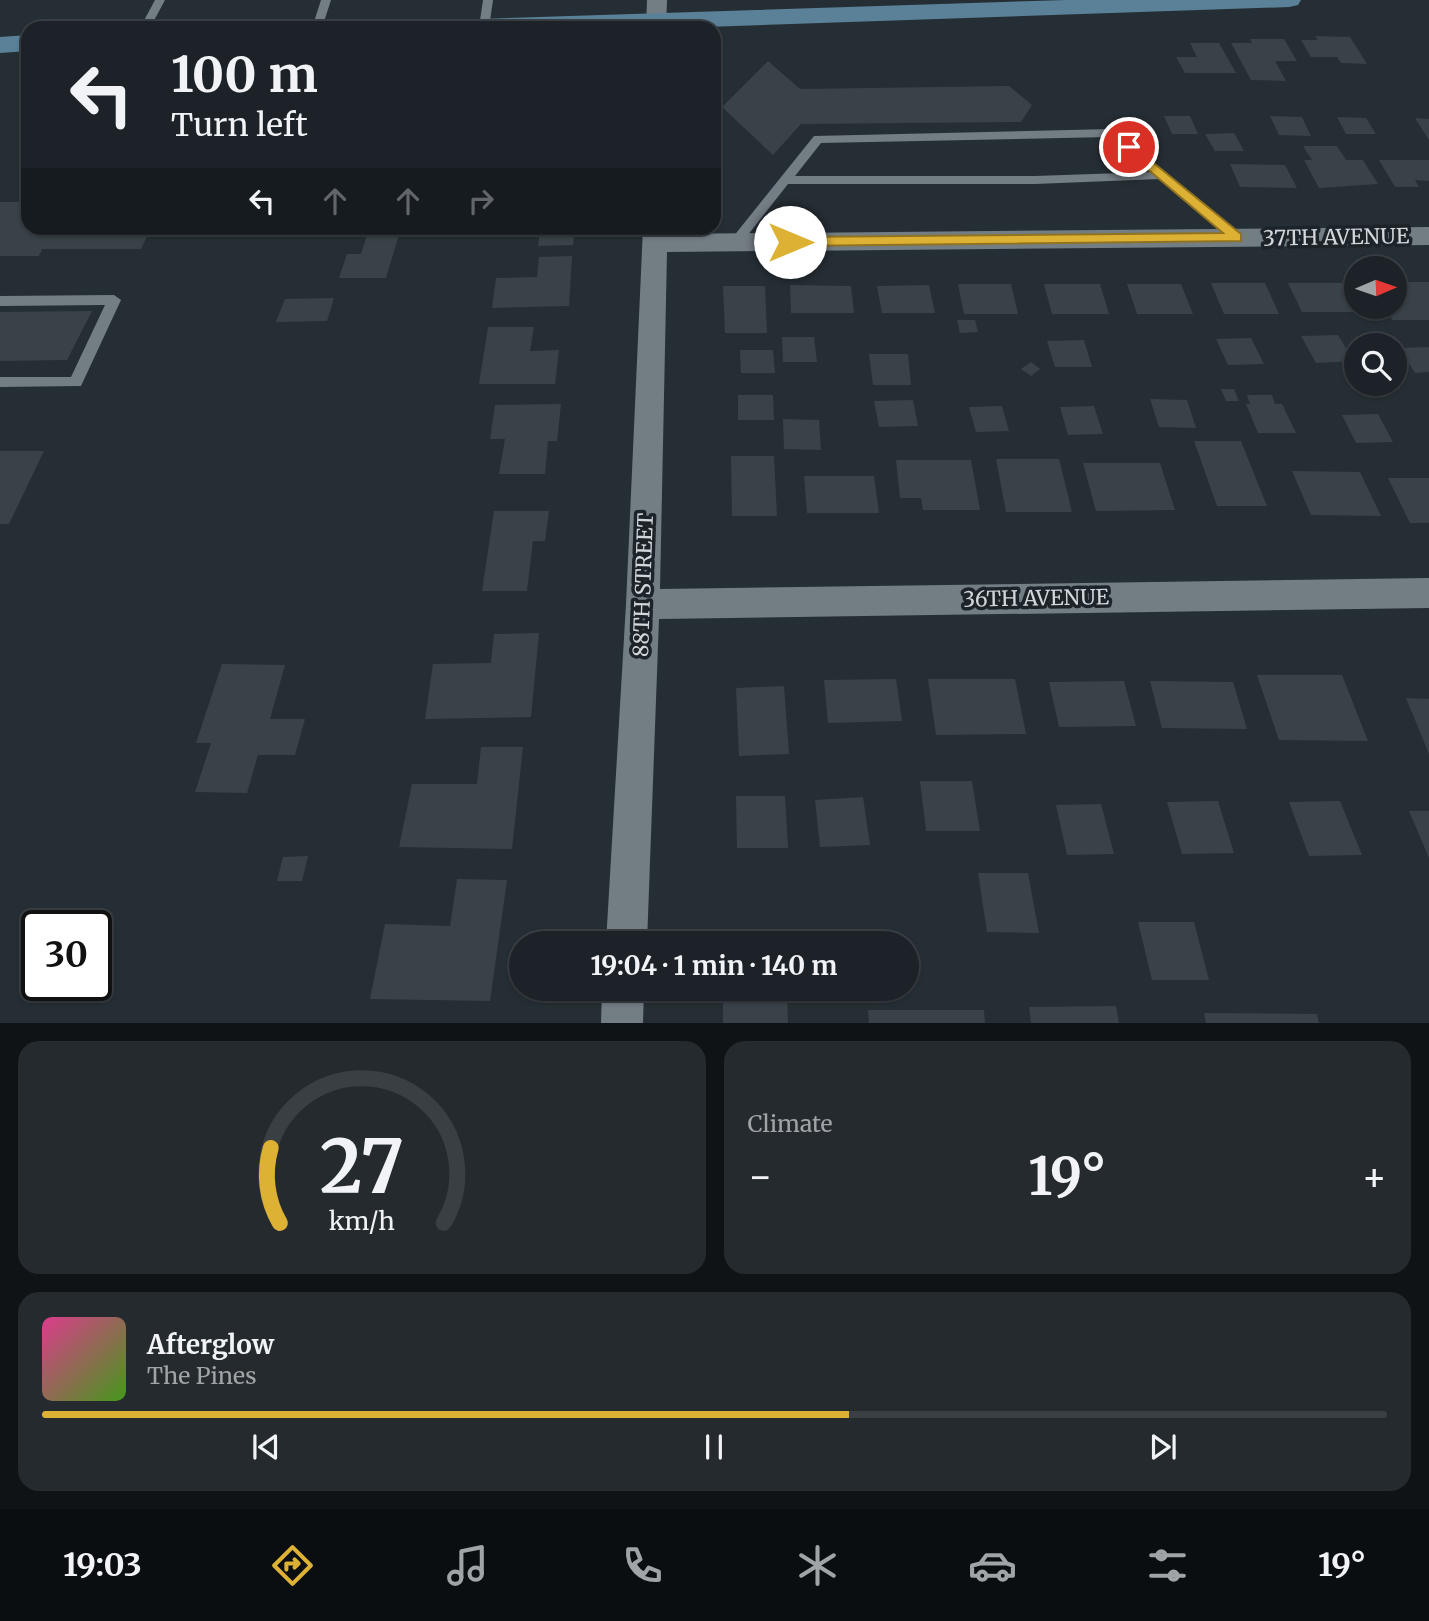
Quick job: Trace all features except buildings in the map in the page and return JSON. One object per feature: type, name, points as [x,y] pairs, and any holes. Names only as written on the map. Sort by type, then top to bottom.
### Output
[{"type":"main road","points":[[578,21],[657,16],[1289,0]]},
{"type":"main road","points":[[0,44],[21,44]]},
{"type":"street","name":"37TH AVENUE","points":[[655,235],[735,242],[1429,236]]},
{"type":"street","name":"88TH STREET","points":[[627,931],[643,604],[655,235]]},
{"type":"street","name":"36TH AVENUE","points":[[643,604],[1429,593]]},
{"type":"street","points":[[622,1023],[623,1001]]},
{"type":"lane","points":[[149,21],[160,0]]},
{"type":"lane","points":[[319,21],[326,0]]},
{"type":"lane","points":[[485,21],[488,0]]},
{"type":"lane","points":[[735,242],[818,139],[1112,133],[1237,237]]},
{"type":"lane","points":[[786,180],[1035,180],[1163,175]]},
{"type":"lane","points":[[0,301],[114,300],[76,382],[0,382]]},
{"type":"route","points":[[790,242],[1237,237],[1129,147]]}]
